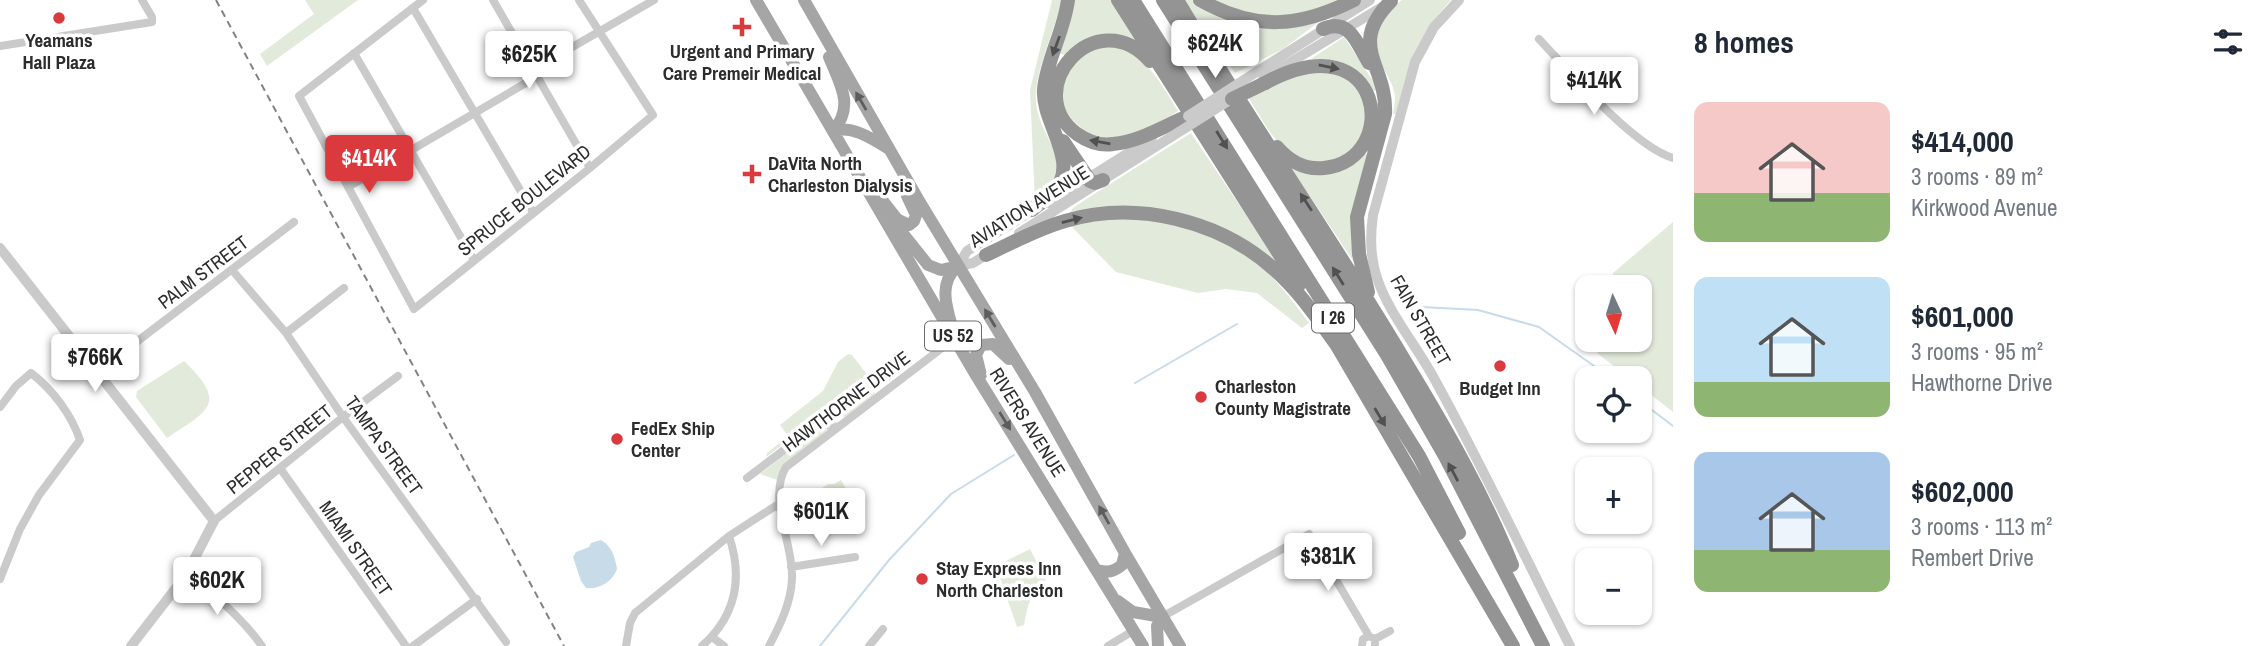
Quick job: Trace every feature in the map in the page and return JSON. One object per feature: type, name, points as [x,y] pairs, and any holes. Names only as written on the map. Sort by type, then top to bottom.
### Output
[{"type":"highway","points":[[1032,210],[1058,186],[1063,169],[1062,150],[1044,101],[1045,81],[1061,33],[1068,0]]},
{"type":"highway","points":[[1118,0],[1336,344],[1514,646]]},
{"type":"highway","name":"I 26","points":[[1133,0],[1419,456],[1514,646]]},
{"type":"highway","name":"I 26","points":[[1163,0],[1387,355],[1445,456],[1542,643]]},
{"type":"highway","points":[[1177,0],[1237,101],[1394,343],[1448,436],[1498,533],[1542,643]]},
{"type":"highway","points":[[1200,0],[1234,17],[1273,22],[1312,18],[1354,0]]},
{"type":"highway","points":[[1392,1],[1377,15],[1370,34],[1369,46],[1385,93],[1385,114],[1357,217],[1359,254],[1371,297],[1394,343]]},
{"type":"highway","points":[[1323,29],[1339,25],[1347,28],[1380,78]]},
{"type":"highway","points":[[1108,40],[1128,44],[1148,58],[1186,111],[1167,131],[1112,145],[1099,144],[1069,127],[1059,105],[1057,83],[1065,64],[1086,45],[1108,40]]},
{"type":"highway","points":[[1311,65],[1326,65],[1343,70],[1359,82],[1371,104],[1371,123],[1366,141],[1357,153],[1326,168],[1306,167],[1281,151],[1237,101],[1262,78],[1311,65]]},
{"type":"highway","points":[[1050,122],[1088,179],[1095,183],[1103,180]]},
{"type":"highway","points":[[986,255],[1037,231],[1081,217],[1132,213],[1186,221],[1231,239],[1268,263],[1306,303],[1336,344]]},
{"type":"main road","name":"RIVERS AVENUE","points":[[804,0],[904,175],[1035,392],[1180,646]]},
{"type":"main road","name":"RIVERS AVENUE","points":[[757,1],[985,389],[1143,646]]},
{"type":"main road","points":[[817,23],[843,92],[844,116],[833,131]]},
{"type":"main road","points":[[833,131],[845,130],[863,134],[889,149]]},
{"type":"main road","points":[[851,162],[897,219],[909,226],[916,215],[902,187],[904,175]]},
{"type":"main road","points":[[869,192],[923,261],[941,270],[958,266]]},
{"type":"main road","points":[[955,338],[944,292],[950,275],[958,266]]},
{"type":"main road","points":[[985,389],[976,355],[981,345],[990,344],[1003,351],[1035,392]]},
{"type":"main road","points":[[1097,569],[1108,573],[1116,570],[1122,565],[1125,553]]},
{"type":"main road","points":[[1114,598],[1133,612],[1163,617],[1157,626],[1158,646]]},
{"type":"street","points":[[0,46],[152,22],[142,0]]},
{"type":"street","points":[[423,0],[299,96],[348,187],[531,80],[541,65],[654,0]]},
{"type":"street","points":[[493,0],[590,168]]},
{"type":"street","points":[[579,0],[593,25],[599,30]]},
{"type":"street","points":[[1262,78],[1323,29],[1370,0]]},
{"type":"street","name":"FAIN STREET","points":[[1460,0],[1427,36],[1410,76],[1373,215],[1372,258],[1384,295],[1435,379],[1570,646]]},
{"type":"street","points":[[1186,111],[1262,78],[1392,1]]},
{"type":"street","points":[[413,8],[533,212]]},
{"type":"street","name":"SPRUCE BOULEVARD","points":[[348,187],[414,309],[653,115],[599,30]]},
{"type":"street","points":[[1539,39],[1585,89],[1625,125],[1656,152],[1673,158]]},
{"type":"street","points":[[354,53],[474,260]]},
{"type":"street","name":"AVIATION AVENUE","points":[[958,266],[967,251],[1032,210],[1053,201],[1167,131],[1237,101]]},
{"type":"street","name":"AVIATION AVENUE","points":[[958,266],[973,263],[1103,180],[1167,131]]},
{"type":"street","name":"PALM STREET","points":[[97,372],[294,222]]},
{"type":"street","points":[[0,248],[214,521],[186,575],[131,646]]},
{"type":"street","name":"TAMPA STREET","points":[[232,270],[286,333],[506,642]]},
{"type":"street","points":[[286,333],[344,288]]},
{"type":"street","name":"HAWTHORNE DRIVE","points":[[769,646],[788,605],[793,578],[780,503],[781,475],[786,467],[838,426],[955,338]]},
{"type":"street","points":[[0,407],[16,386],[31,373],[52,392],[74,424],[80,440],[39,495],[20,529],[0,579]]},
{"type":"street","name":"PEPPER STREET","points":[[214,521],[343,416],[398,376]]},
{"type":"street","points":[[747,478],[813,428],[838,426]]},
{"type":"street","name":"MIAMI STREET","points":[[280,468],[406,646]]},
{"type":"street","points":[[626,646],[629,623],[635,613],[729,536],[780,503]]},
{"type":"street","points":[[1163,617],[1309,534],[1373,640]]},
{"type":"street","points":[[702,646],[724,621],[735,587],[736,557],[729,536]]},
{"type":"street","points":[[791,567],[855,557]]},
{"type":"street","points":[[186,575],[214,594],[262,646]]},
{"type":"street","points":[[413,646],[477,599]]},
{"type":"street","points":[[869,646],[883,629]]},
{"type":"street","points":[[1108,646],[1133,631]]},
{"type":"street","points":[[1362,646],[1363,639],[1373,640],[1390,631]]},
{"type":"street","points":[[712,637],[724,646]]},
{"type":"green space","points":[[305,0],[358,0],[267,66],[260,54],[314,14]]},
{"type":"green space","points":[[1052,0],[1062,0],[1036,90],[1041,123],[1057,162],[1057,175],[1050,188],[1035,203],[1030,90]]},
{"type":"green space","points":[[1072,0],[1112,0],[1139,42],[1120,37],[1067,56],[1059,53]]},
{"type":"green space","points":[[1184,0],[1192,0],[1217,14],[1320,21],[1283,49],[1235,73]]},
{"type":"green space","points":[[1211,0],[1347,0],[1311,12],[1260,17],[1243,14]]},
{"type":"green space","points":[[1402,0],[1451,0],[1421,40],[1396,114],[1393,114],[1394,92],[1375,43],[1383,19]]},
{"type":"green space","points":[[1344,37],[1377,90],[1373,91],[1361,77],[1346,68],[1311,59]]},
{"type":"green space","points":[[1106,45],[1131,53],[1141,60],[1157,78],[1178,111],[1152,127],[1122,138],[1098,138],[1082,129],[1066,110],[1063,86],[1071,69],[1086,53]]},
{"type":"green space","points":[[1334,72],[1353,84],[1364,100],[1367,117],[1364,133],[1355,147],[1342,157],[1326,162],[1308,162],[1290,153],[1278,142],[1248,97],[1299,73]]},
{"type":"green space","points":[[1191,133],[1282,268],[1192,219],[1067,216],[1073,208]]},
{"type":"green space","points":[[1364,154],[1371,154],[1354,262],[1287,162],[1346,166]]},
{"type":"green space","points":[[1124,218],[1180,226],[1208,234],[1234,246],[1266,270],[1309,323],[1302,328],[1257,293],[1226,289],[1198,293],[1116,272],[1069,224]]},
{"type":"green space","points":[[1673,222],[1673,412],[1652,395],[1652,366],[1614,366],[1597,353],[1652,352],[1652,275],[1613,273]]},
{"type":"green space","points":[[848,354],[852,355],[875,385],[874,395],[846,416],[809,425],[766,457],[767,453],[788,436],[780,425],[823,391],[838,362]]},
{"type":"green space","points":[[184,361],[206,387],[208,406],[193,421],[167,438],[136,397],[137,391]]},
{"type":"green space","points":[[821,429],[827,430],[778,480],[760,474],[812,433]]},
{"type":"green space","points":[[841,480],[851,497],[847,504],[839,499],[830,505],[818,491]]},
{"type":"green space","points":[[1030,549],[1046,580],[1033,594],[1024,625],[1017,627],[996,566]]},
{"type":"water","points":[[601,540],[612,552],[617,569],[605,584],[586,588],[573,557],[576,552]]},
{"type":"waterway","points":[[1403,306],[1478,310],[1539,327],[1594,366]]},
{"type":"waterway","points":[[1135,383],[1237,324]]},
{"type":"waterway","points":[[1652,410],[1673,426]]},
{"type":"waterway","points":[[820,646],[889,560],[951,494],[1014,455]]},
{"type":"railway","points":[[216,0],[564,646]]},
{"type":"place","name":"Yeamans Hall Plaza","points":[[59,18]]},
{"type":"place","name":"Urgent and Primary Care Premeir Medical","points":[[742,27]]},
{"type":"place","name":"DaVita North Charleston Dialysis","points":[[752,174]]},
{"type":"place","name":"Budget Inn","points":[[1500,366]]},
{"type":"place","name":"Charleston County Magistrate","points":[[1201,397]]},
{"type":"place","name":"FedEx Ship Center","points":[[617,439]]},
{"type":"place","name":"Stay Express Inn North Charleston","points":[[922,579]]}]
